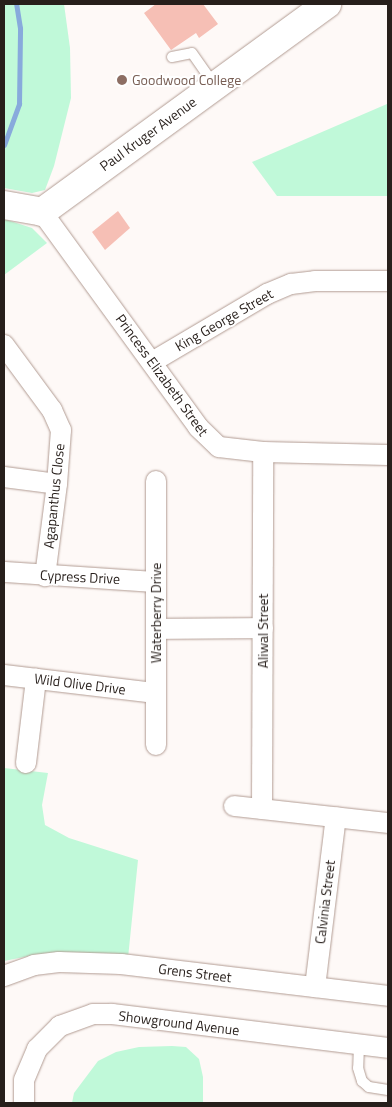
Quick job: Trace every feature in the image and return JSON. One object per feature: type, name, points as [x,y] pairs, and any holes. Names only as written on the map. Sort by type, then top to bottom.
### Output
[{"type":"street","name":"Paul Kruger Avenue","points":[[42,212],[327,4]]},
{"type":"street","points":[[8,206],[42,212]]},
{"type":"street","name":"Princess Elizabeth Street","points":[[42,212],[208,439],[219,447],[263,452],[388,455]]},
{"type":"street","name":"King George Street","points":[[152,362],[268,294],[291,284],[315,281],[388,281]]},
{"type":"street","name":"Agapanthus Close","points":[[4,345],[57,420],[61,442],[45,576]]},
{"type":"street","name":"Aliwal Street","points":[[262,809],[263,452]]},
{"type":"street","points":[[4,477],[57,484]]},
{"type":"street","name":"Waterberry Drive","points":[[156,481],[156,745]]},
{"type":"street","name":"Cypress Drive","points":[[4,572],[156,582]]},
{"type":"street","points":[[156,629],[263,628]]},
{"type":"street","name":"Wild Olive Drive","points":[[4,675],[156,693]]},
{"type":"street","points":[[26,763],[36,679]]},
{"type":"street","points":[[234,806],[388,823]]},
{"type":"street","name":"Calvinia Street","points":[[315,987],[336,817]]},
{"type":"street","name":"Grens Street","points":[[4,976],[34,965],[59,962],[112,963],[388,996]]},
{"type":"street","name":"Showground Avenue","points":[[24,1103],[24,1080],[37,1049],[60,1026],[93,1014],[112,1014],[388,1048]]},
{"type":"lane","points":[[172,57],[192,53],[215,85]]},
{"type":"lane","points":[[359,1045],[358,1068],[362,1081],[369,1087],[388,1090]]},
{"type":"green space","points":[[4,4],[64,4],[70,48],[71,98],[54,166],[45,190],[32,193],[4,188]]},
{"type":"green space","points":[[387,104],[388,196],[277,196],[252,162]]},
{"type":"green space","points":[[4,219],[32,228],[47,243],[4,275]]},
{"type":"green space","points":[[4,768],[48,773],[42,805],[45,825],[69,838],[138,860],[128,958],[39,954],[4,961]]},
{"type":"green space","points":[[139,1047],[186,1047],[199,1059],[203,1077],[203,1103],[72,1103],[74,1093],[98,1061],[116,1052]]},
{"type":"building","points":[[156,4],[203,4],[218,24],[199,38],[196,33],[171,50],[144,13]]},
{"type":"building","points":[[118,211],[130,228],[105,250],[92,232]]},
{"type":"waterway","points":[[4,145],[19,104],[20,28],[16,4]]},
{"type":"place","name":"Goodwood College","points":[[122,80]]}]
